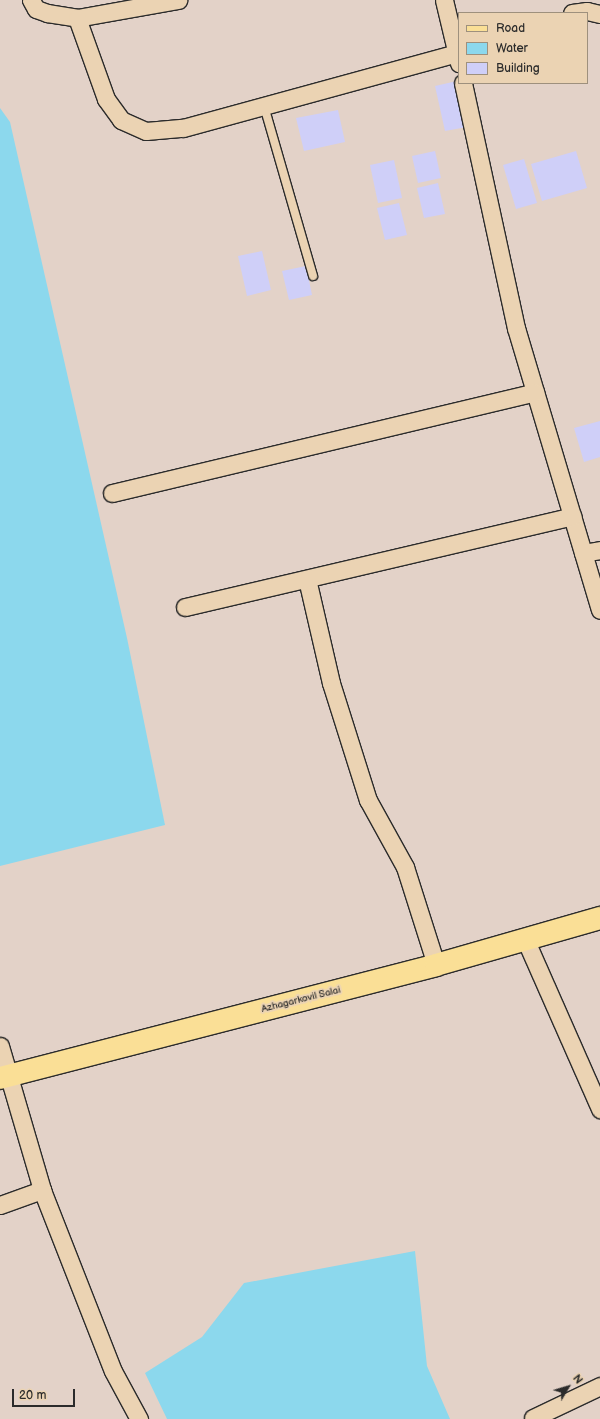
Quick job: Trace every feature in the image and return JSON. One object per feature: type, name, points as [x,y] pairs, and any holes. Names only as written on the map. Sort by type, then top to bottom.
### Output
[{"type":"main road","name":"Azhagarkovil Salai","points":[[5,1076],[436,965],[600,918]]},
{"type":"street","points":[[31,0],[36,9],[47,13],[77,18],[176,0]]},
{"type":"street","points":[[77,18],[106,100],[121,120],[146,131],[184,128],[264,106],[458,58],[455,31],[444,0]]},
{"type":"street","points":[[580,12],[587,11],[600,14]]},
{"type":"street","points":[[463,84],[516,328],[600,610]]},
{"type":"street","points":[[112,493],[535,392]]},
{"type":"street","points":[[185,607],[572,516]]},
{"type":"street","points":[[583,553],[600,550]]},
{"type":"street","points":[[308,578],[331,682],[368,800],[405,867],[436,965]]},
{"type":"street","points":[[526,940],[600,1109]]},
{"type":"street","points":[[0,1046],[5,1076],[42,1190],[114,1371],[139,1419]]},
{"type":"street","points":[[0,1205],[42,1190]]},
{"type":"street","points":[[533,1418],[600,1386]]},
{"type":"lane","points":[[264,106],[314,276]]},
{"type":"water","points":[[0,108],[10,122],[127,638],[165,825],[0,866]]},
{"type":"water","points":[[415,1251],[427,1366],[450,1419],[167,1419],[145,1373],[202,1337],[244,1283]]},
{"type":"building","points":[[457,81],[467,127],[445,131],[435,86]]},
{"type":"building","points":[[338,110],[345,142],[304,151],[296,118]]},
{"type":"building","points":[[435,151],[441,178],[418,183],[412,156]]},
{"type":"building","points":[[576,151],[587,188],[542,201],[531,164]]},
{"type":"building","points":[[524,159],[537,203],[516,209],[503,165]]},
{"type":"building","points":[[394,160],[402,198],[378,203],[370,165]]},
{"type":"building","points":[[438,183],[445,214],[424,218],[417,188]]},
{"type":"building","points":[[399,203],[407,235],[385,240],[377,208]]},
{"type":"building","points":[[262,251],[271,290],[247,296],[238,256]]},
{"type":"building","points":[[306,266],[312,295],[289,300],[282,271]]},
{"type":"building","points":[[600,421],[600,457],[584,462],[574,428]]}]
